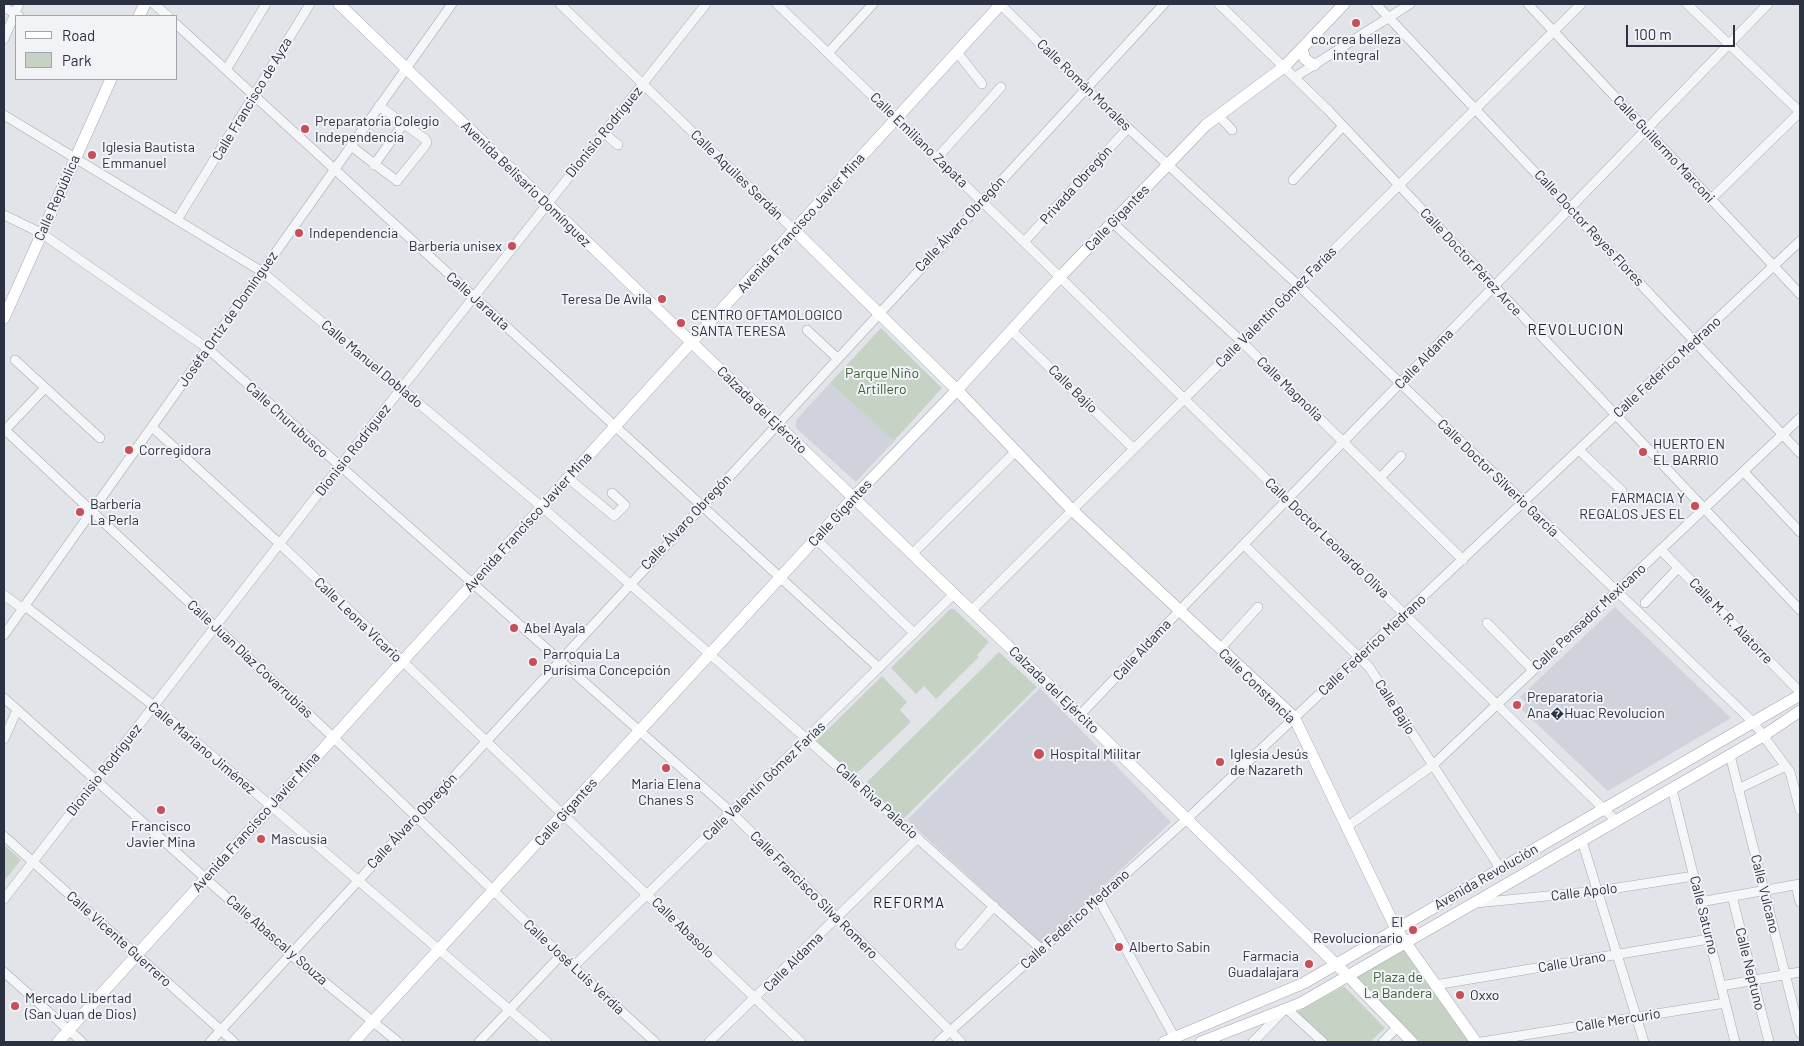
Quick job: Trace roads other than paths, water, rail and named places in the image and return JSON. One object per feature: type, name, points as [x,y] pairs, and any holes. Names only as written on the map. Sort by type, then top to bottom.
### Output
[{"type":"main road","name":"Avenida Belisario Domínguez","points":[[338,4],[692,342]]},
{"type":"main road","name":"Avenida Francisco Javier Mina","points":[[58,1042],[270,806],[1001,4]]},
{"type":"main road","name":"Calle Gigantes","points":[[354,1042],[853,498],[957,390],[1112,222],[1218,115],[1285,66],[1344,4]]},
{"type":"main road","points":[[1302,48],[1305,59],[1314,65]]},
{"type":"main road","name":"Calle República","points":[[4,318],[111,80]]},
{"type":"main road","name":"Calle Aquiles Serdán","points":[[794,230],[957,390]]},
{"type":"main road","name":"Calzada del Ejército","points":[[692,342],[1347,975],[1412,1042]]},
{"type":"main road","name":"Calle Constancia","points":[[957,390],[1072,510],[1294,717],[1396,929],[1404,943],[1476,1042]]},
{"type":"main road","name":"Avenida Revolución","points":[[1172,1041],[1293,988],[1800,694]]},
{"type":"main road","name":"Avenida Revolución","points":[[1201,1042],[1285,1011],[1474,904],[1763,736],[1800,711]]},
{"type":"street","points":[[4,7],[17,15],[19,4]]},
{"type":"street","points":[[154,4],[167,15]]},
{"type":"street","points":[[226,70],[266,4]]},
{"type":"street","name":"Calle Francisco de Ayza","points":[[178,220],[310,4]]},
{"type":"street","name":"Joséfa Ortiz de Domínguez","points":[[4,635],[452,4]]},
{"type":"street","name":"Calle Aquiles Serdán","points":[[560,4],[794,230]]},
{"type":"street","name":"Dionisio Rodríguez","points":[[4,899],[339,467],[706,4]]},
{"type":"street","name":"Calle Emiliano Zapata","points":[[777,4],[1060,277]]},
{"type":"street","points":[[828,53],[873,4]]},
{"type":"street","name":"Calle Román Morales","points":[[1001,4],[1086,89],[1168,165]]},
{"type":"street","name":"Calle Álvaro Obregón","points":[[210,1042],[836,358],[1164,4]]},
{"type":"street","name":"Calle Doctor Pérez Arce","points":[[1219,4],[1285,66],[1343,126],[1800,610]]},
{"type":"street","name":"Calle Doctor Reyes Flores","points":[[1376,4],[1571,208],[1800,453]]},
{"type":"street","points":[[1295,77],[1410,4]]},
{"type":"street","name":"Calle Guillermo Marconi","points":[[1528,4],[1800,294]]},
{"type":"street","name":"Calle Valentín Gómez Farías","points":[[971,611],[1581,4]]},
{"type":"street","points":[[1687,4],[1800,112],[1711,199]]},
{"type":"street","name":"Calle Aldama","points":[[1080,716],[1180,610],[1768,4]]},
{"type":"street","points":[[4,39],[15,19]]},
{"type":"street","name":"Calle Jarauta","points":[[178,26],[879,668]]},
{"type":"street","points":[[957,52],[982,84]]},
{"type":"street","points":[[938,158],[1001,87]]},
{"type":"street","points":[[351,146],[397,182],[427,142],[379,106]]},
{"type":"street","name":"Calle Manuel Doblado","points":[[4,115],[262,271],[542,507],[711,655]]},
{"type":"street","points":[[1218,115],[1232,130]]},
{"type":"street","points":[[374,165],[404,123]]},
{"type":"street","points":[[1292,180],[1343,126]]},
{"type":"street","name":"Privada Obregón","points":[[1024,242],[1128,128]]},
{"type":"street","points":[[604,133],[618,145]]},
{"type":"street","name":"Calle Doctor Silverio García","points":[[1168,165],[1400,383],[1753,722],[1797,778],[1800,810]]},
{"type":"street","name":"Calle Churubusco","points":[[4,214],[41,234],[207,348],[339,467],[474,582],[641,731]]},
{"type":"street","name":"Calle Magnolia","points":[[1112,222],[1242,342],[1464,560]]},
{"type":"street","name":"Calle Federico Medrano","points":[[938,1042],[1186,820],[1294,717],[1406,615],[1800,240]]},
{"type":"street","name":"Calle Doctor Leonardo Oliva","points":[[1060,277],[1616,821]]},
{"type":"street","points":[[807,330],[836,358]]},
{"type":"street","name":"Calle Bajío","points":[[1011,330],[1134,449]]},
{"type":"street","points":[[15,360],[100,438]]},
{"type":"street","points":[[4,430],[45,388]]},
{"type":"street","name":"Calle Pensador Mexicano","points":[[1348,826],[1433,765],[1800,418]]},
{"type":"street","name":"Calle Leona Vicario","points":[[152,427],[280,544],[401,662],[486,740],[563,815]]},
{"type":"street","name":"Calle Juan Díaz Covarrubias","points":[[4,430],[333,737],[494,891]]},
{"type":"street","points":[[1580,450],[1622,492]]},
{"type":"street","points":[[912,554],[1016,451]]},
{"type":"street","points":[[1380,478],[1401,456]]},
{"type":"street","points":[[1744,472],[1800,532]]},
{"type":"street","points":[[568,478],[614,516],[625,505],[612,493]]},
{"type":"street","points":[[816,539],[914,633]]},
{"type":"street","name":"Calle Bajío","points":[[1244,545],[1360,656],[1500,868]]},
{"type":"street","name":"Calle M. R. Alatorre","points":[[1661,550],[1800,694]]},
{"type":"street","points":[[1645,603],[1678,568]]},
{"type":"street","name":"Calle Valentín Gómez Farías","points":[[573,967],[954,594]]},
{"type":"street","name":"Calle Mariano Jiménez","points":[[4,595],[29,609],[154,706],[438,951],[547,1042]]},
{"type":"street","points":[[1220,649],[1258,607]]},
{"type":"street","points":[[1487,623],[1533,670]]},
{"type":"street","name":"Calle Riva Palacio","points":[[711,655],[1041,949]]},
{"type":"street","name":"Calle Abascal y Souza","points":[[4,698],[290,954],[398,1042]]},
{"type":"street","points":[[4,739],[17,710]]},
{"type":"street","name":"Calle Francisco Silva Romero","points":[[641,731],[731,812],[961,1042]]},
{"type":"street","name":"Calle Vulcano","points":[[1730,755],[1800,1033]]},
{"type":"street","points":[[1738,789],[1786,766]]},
{"type":"street","name":"Calle Saturno","points":[[1672,789],[1735,1042]]},
{"type":"street","name":"Calle Abasolo","points":[[563,815],[801,1042]]},
{"type":"street","name":"Calle Vicente Guerrero","points":[[4,836],[234,1042]]},
{"type":"street","name":"Calle Aldama","points":[[709,1042],[918,838]]},
{"type":"street","points":[[1582,840],[1644,1042]]},
{"type":"street","name":"Calle Apolo","points":[[1474,904],[1598,891],[1694,876]]},
{"type":"street","points":[[1700,902],[1798,884],[1800,902]]},
{"type":"street","name":"Calle José Luis Verdia","points":[[494,891],[655,1042]]},
{"type":"street","name":"Calle Neptuno","points":[[1732,896],[1769,1042]]},
{"type":"street","points":[[1098,898],[1172,1041]]},
{"type":"street","points":[[960,945],[994,906]]},
{"type":"street","name":"Calle Urano","points":[[1435,985],[1710,939]]},
{"type":"street","points":[[479,1042],[561,955]]},
{"type":"street","points":[[4,972],[82,1042]]},
{"type":"street","points":[[1721,986],[1800,972]]},
{"type":"street","name":"Calle Mercurio","points":[[1481,1042],[1726,1003]]},
{"type":"street","points":[[1253,1042],[1285,1011],[1323,1042]]},
{"type":"street","points":[[1383,1042],[1397,1027]]},
{"type":"place","name":"co,crea belleza integral","points":[[1356,23]]},
{"type":"place","name":"Preparatoria Colegio Independencia","points":[[305,129]]},
{"type":"place","name":"Iglesia Bautista Emmanuel","points":[[92,155]]},
{"type":"place","name":"Independencia","points":[[299,233]]},
{"type":"place","name":"Barbería unisex","points":[[512,246]]},
{"type":"place","name":"Teresa De Avila","points":[[662,299]]},
{"type":"place","name":"CENTRO OFTAMOLOGICO SANTA TERESA","points":[[681,323]]},
{"type":"place","name":"Corregidora","points":[[129,450]]},
{"type":"place","name":"HUERTO EN EL BARRIO","points":[[1643,452]]},
{"type":"place","name":"FARMACIA Y REGALOS JES EL","points":[[1695,506]]},
{"type":"place","name":"Barbería La Perla","points":[[80,512]]},
{"type":"place","name":"Abel Ayala","points":[[514,628]]},
{"type":"place","name":"Parroquia La Purísima Concepción","points":[[533,662]]},
{"type":"place","name":"Preparatoria Ana�Huac Revolucion","points":[[1517,705]]},
{"type":"place","name":"Hospital Militar","points":[[1039,754]]},
{"type":"place","name":"Iglesia Jesús de Nazareth","points":[[1220,762]]},
{"type":"place","name":"Maria Elena Chanes S","points":[[666,768]]},
{"type":"place","name":"Francisco Javier Mina","points":[[161,810]]},
{"type":"place","name":"Mascusia","points":[[261,839]]},
{"type":"place","name":"El Revolucionario","points":[[1413,930]]},
{"type":"place","name":"Alberto Sabin","points":[[1119,947]]},
{"type":"place","name":"Farmacia Guadalajara","points":[[1309,964]]},
{"type":"place","name":"Oxxo","points":[[1460,995]]},
{"type":"place","name":"Mercado Libertad (San Juan de Dios)","points":[[15,1006]]},
{"type":"district","name":"REVOLUCION","points":[[1576,330]]},
{"type":"district","name":"REFORMA","points":[[909,903]]},
{"type":"park label","name":"Parque Niño Artillero","points":[[882,382]]},
{"type":"park label","name":"Plaza de La Bandera","points":[[1398,986]]}]
